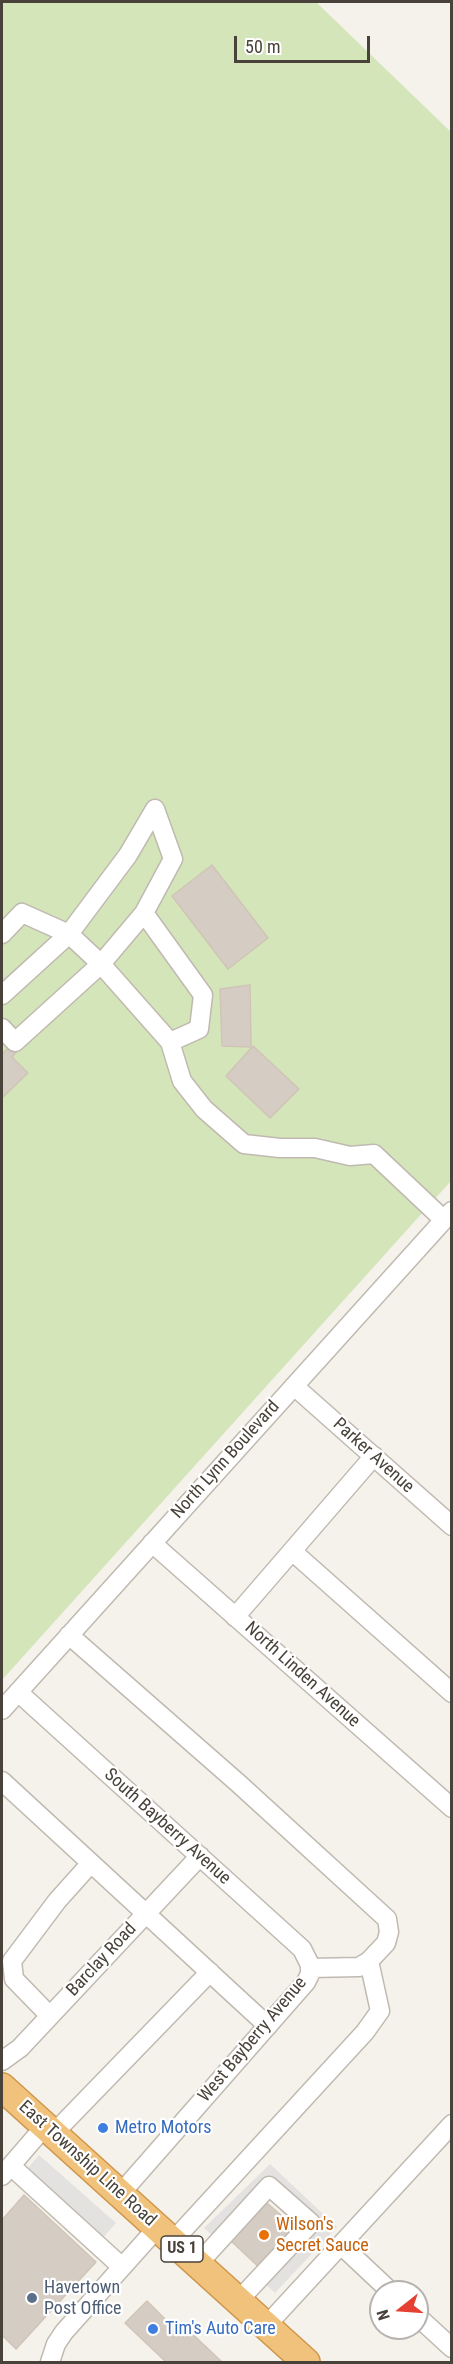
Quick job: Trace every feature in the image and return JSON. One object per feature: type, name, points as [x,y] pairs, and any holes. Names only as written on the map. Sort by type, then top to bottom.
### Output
[{"type":"highway","name":"East Township Line Road","points":[[2,2086],[266,2326],[296,2359]]},
{"type":"street","points":[[2,995],[69,934],[128,855],[155,809],[173,859],[144,914],[101,964],[15,1042],[2,1028]]},
{"type":"street","points":[[2,910],[22,913],[69,934],[101,964],[170,1042],[182,1081],[204,1108],[244,1143],[280,1148],[315,1148],[350,1156],[374,1154],[449,1214]]},
{"type":"street","points":[[2,934],[22,913]]},
{"type":"street","points":[[144,914],[203,995],[199,1029],[170,1042]]},
{"type":"street","name":"North Lynn Boulevard","points":[[2,1710],[449,1214]]},
{"type":"street","name":"Parker Avenue","points":[[294,1386],[452,1526]]},
{"type":"street","points":[[235,1617],[374,1456]]},
{"type":"street","name":"North Linden Avenue","points":[[152,1543],[452,1808]]},
{"type":"street","points":[[292,1551],[452,1693]]},
{"type":"street","points":[[69,1635],[163,1716],[387,1919],[389,1932],[386,1942],[369,1961],[359,1967],[310,1967]]},
{"type":"street","name":"South Bayberry Avenue","points":[[18,1692],[302,1948],[310,1967]]},
{"type":"street","points":[[2,1781],[268,2026]]},
{"type":"street","name":"Barclay Road","points":[[2,2061],[20,2048],[200,1856]]},
{"type":"street","points":[[50,2016],[14,1979],[12,1961],[57,1901],[91,1863]]},
{"type":"street","points":[[50,2362],[56,2344],[64,2332],[122,2267],[165,2234],[329,2074],[365,2032],[380,2011],[369,1961]]},
{"type":"street","name":"West Bayberry Avenue","points":[[120,2193],[306,1982],[310,1967]]},
{"type":"street","points":[[122,2267],[6,2171],[210,1972]]},
{"type":"street","points":[[266,2326],[452,2124]]},
{"type":"street","points":[[198,2264],[269,2186],[311,2223],[238,2301]]},
{"type":"street","points":[[340,2245],[378,2280]]},
{"type":"street","points":[[429,2327],[452,2348]]},
{"type":"green space","points":[[2,2],[316,2],[451,132],[451,1181],[2,1680]]},
{"type":"shaded area","points":[[39,2155],[116,2223],[101,2240],[24,2173]]},
{"type":"shaded area","points":[[270,2164],[337,2227],[275,2293],[257,2276],[302,2228],[267,2196],[222,2244],[204,2228]]},
{"type":"building","points":[[212,865],[268,938],[228,969],[172,896]]},
{"type":"building","points":[[250,985],[251,1047],[222,1046],[220,989]]},
{"type":"building","points":[[11,1045],[17,1051],[12,1057],[28,1073],[2,1098],[2,1054]]},
{"type":"building","points":[[253,1046],[299,1089],[270,1118],[226,1076]]},
{"type":"building","name":"Havertown Post Office","points":[[24,2195],[96,2262],[16,2349],[2,2335],[2,2220]]},
{"type":"building","name":"Wilson's Secret Sauce","points":[[267,2203],[297,2229],[261,2269],[231,2241]]},
{"type":"building","name":"Tim's Auto Care","points":[[147,2301],[178,2332],[184,2326],[222,2362],[166,2362],[125,2323]]},
{"type":"place","name":"Metro Motors","points":[[103,2128]]},
{"type":"place","name":"Wilson's Secret Sauce","points":[[264,2235]]},
{"type":"place","name":"Havertown Post Office","points":[[32,2298]]},
{"type":"place","name":"Tim's Auto Care","points":[[153,2329]]}]
